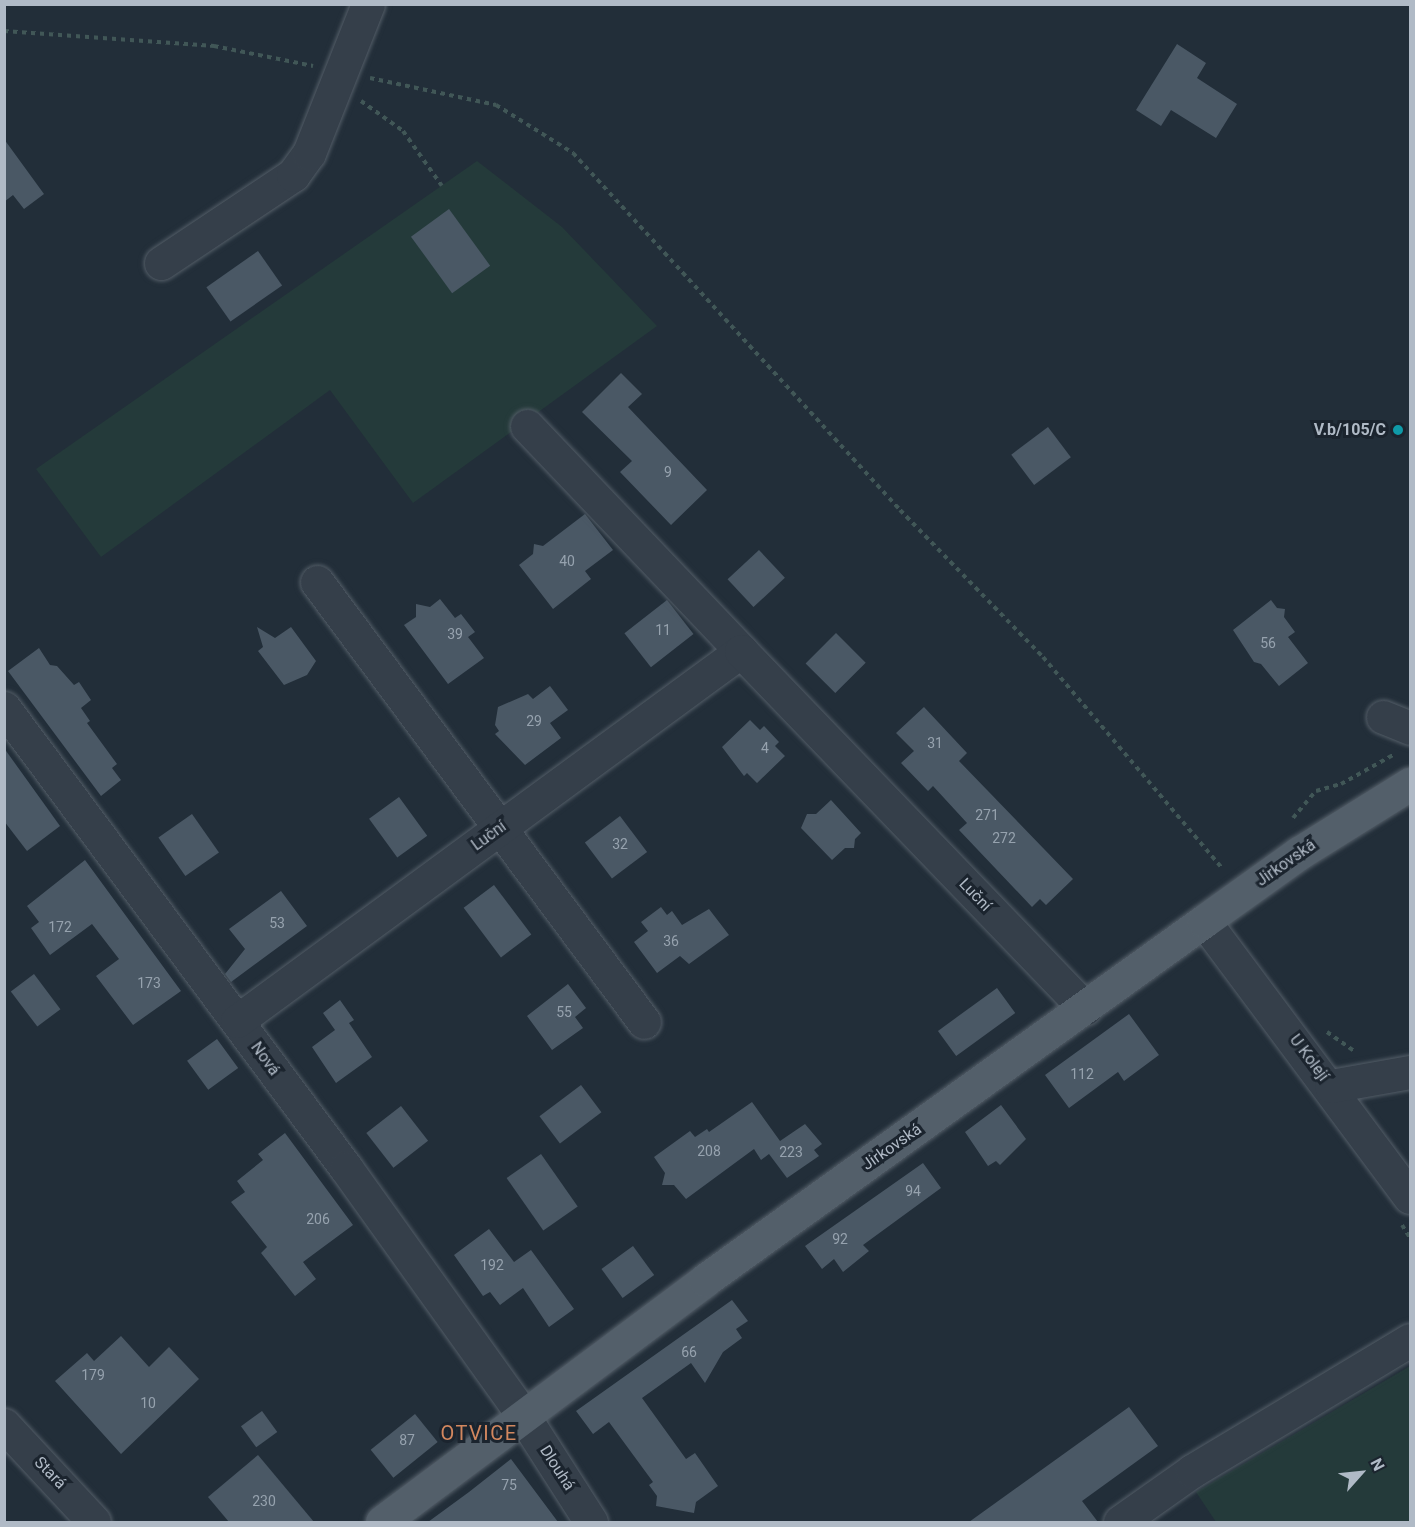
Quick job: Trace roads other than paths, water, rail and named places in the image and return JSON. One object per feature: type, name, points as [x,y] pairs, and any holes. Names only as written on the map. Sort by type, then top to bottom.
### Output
[{"type":"main road","name":"Jirkovská","points":[[382,1522],[522,1414],[1204,921],[1299,853],[1410,784]]},
{"type":"street","points":[[160,263],[293,175],[309,153],[368,4]]},
{"type":"street","name":"Luční","points":[[527,426],[1085,1009]]},
{"type":"street","points":[[318,582],[644,1022]]},
{"type":"street","name":"Luční","points":[[237,1021],[741,651]]},
{"type":"street","name":"Nová","points":[[4,708],[237,1021],[522,1414]]},
{"type":"street","name":"U Kolejí","points":[[1204,921],[1331,1086],[1410,1197]]},
{"type":"street","points":[[1331,1086],[1410,1072]]},
{"type":"street","points":[[1120,1522],[1192,1471],[1410,1340]]},
{"type":"street","name":"Dlouhá","points":[[522,1414],[591,1522]]},
{"type":"street","name":"Stará","points":[[4,1425],[94,1522]]},
{"type":"place","name":"V.b/105/C","points":[[1398,430]]},
{"type":"district","name":"OTVICE","points":[[479,1433]]}]
